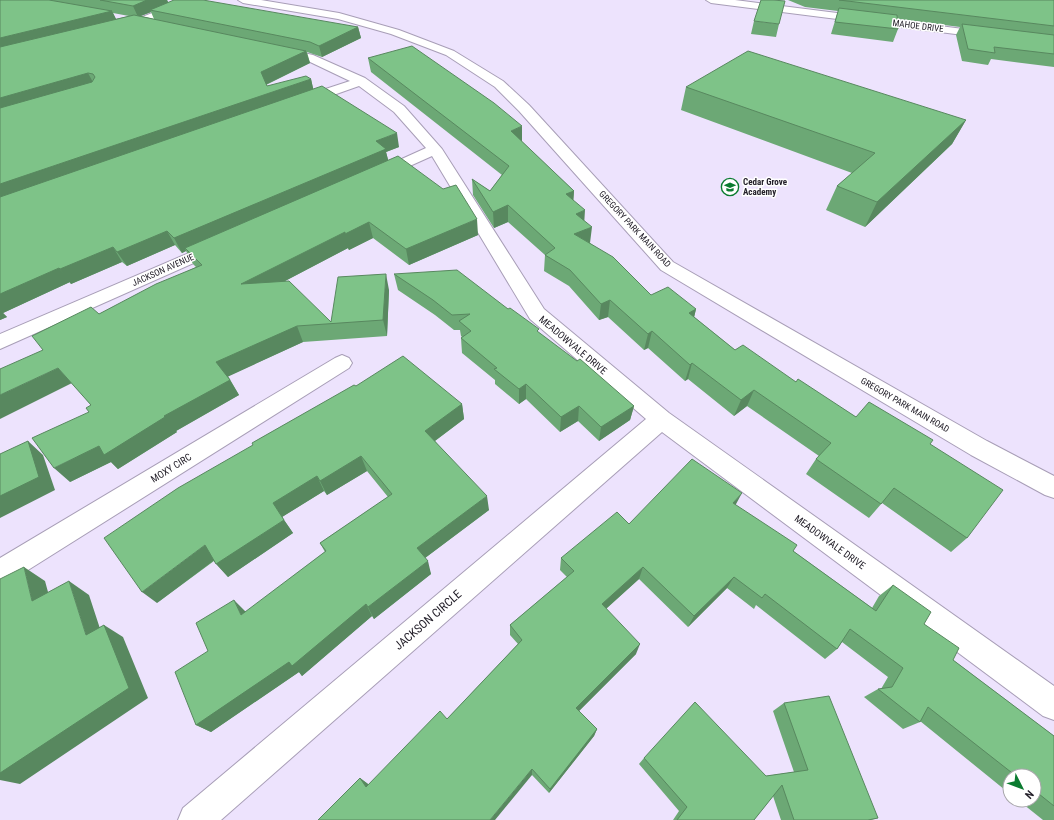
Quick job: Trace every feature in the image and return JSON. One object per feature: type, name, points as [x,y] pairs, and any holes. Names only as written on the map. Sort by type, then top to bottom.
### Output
[{"type":"street","points":[[139,22],[193,0]]},
{"type":"street","name":"GREGORY PARK MAIN ROAD","points":[[243,0],[339,16],[395,32],[450,53],[499,84],[524,108],[667,266],[979,448],[1054,488]]},
{"type":"street","name":"MAHOE DRIVE","points":[[711,0],[1000,36]]},
{"type":"street","points":[[763,0],[782,9]]},
{"type":"street","points":[[109,24],[139,22],[170,29]]},
{"type":"street","name":"MEADOWVALE DRIVE","points":[[262,48],[308,57],[360,81],[399,109],[435,149],[537,314],[661,419],[1054,705]]},
{"type":"street","points":[[289,106],[360,81]]},
{"type":"street","points":[[363,181],[435,149]]},
{"type":"street","name":"JACKSON AVENUE","points":[[0,342],[232,239]]},
{"type":"street","name":"MOXY CIRC","points":[[0,573],[342,363]]},
{"type":"street","name":"JACKSON CIRCLE","points":[[195,820],[661,419]]},
{"type":"building","points":[[0,0],[49,0],[112,11],[0,38]]},
{"type":"building","points":[[100,0],[147,0],[133,6]]},
{"type":"building","points":[[174,0],[203,0],[358,27],[319,46],[310,42],[150,10]]},
{"type":"building","points":[[761,0],[785,1],[779,24],[754,21]]},
{"type":"building","points":[[839,0],[1054,0],[1054,26]]},
{"type":"building","points":[[839,8],[897,15],[898,29],[835,22]]},
{"type":"building","points":[[134,15],[306,51],[261,72],[267,86],[306,76],[311,79],[0,184],[0,108],[92,82],[95,77],[93,74],[88,73],[0,98],[0,47]]},
{"type":"building","points":[[962,24],[1054,35],[1054,54],[994,47],[995,53],[968,49]]},
{"type":"building","points":[[412,46],[494,103],[522,126],[511,131],[574,191],[566,194],[585,210],[576,214],[592,227],[574,234],[613,257],[651,295],[668,287],[696,309],[689,313],[735,350],[743,345],[796,382],[798,379],[856,417],[869,402],[933,440],[930,444],[1003,490],[967,538],[894,488],[881,504],[816,459],[831,443],[754,390],[741,400],[692,363],[690,365],[652,331],[648,334],[610,300],[601,304],[570,270],[545,255],[555,248],[508,205],[493,212],[472,179],[490,191],[509,166],[368,58]]},
{"type":"building","points":[[748,51],[966,120],[877,202],[837,186],[875,153],[686,87]]},
{"type":"building","points":[[322,86],[397,133],[376,141],[386,149],[174,238],[167,231],[117,252],[113,247],[60,269],[59,268],[0,294],[0,197]]},
{"type":"building","points":[[398,156],[443,189],[456,185],[477,219],[406,249],[369,222],[345,234],[345,232],[241,284],[289,281],[331,322],[338,277],[386,274],[383,320],[297,326],[216,362],[230,380],[164,416],[165,417],[104,455],[99,446],[54,468],[32,438],[89,412],[86,408],[91,405],[58,368],[0,395],[0,369],[43,350],[32,336],[91,307],[99,314],[156,284],[202,265],[185,248]]},
{"type":"building","points":[[457,270],[508,309],[510,308],[539,329],[537,331],[577,361],[580,359],[634,406],[601,427],[579,406],[561,417],[526,384],[519,389],[494,369],[497,368],[461,338],[471,331],[459,321],[470,314],[452,315],[433,300],[394,274]]},
{"type":"building","points":[[403,356],[462,404],[425,431],[487,496],[417,548],[428,561],[368,607],[366,604],[292,666],[289,662],[196,725],[175,672],[208,651],[196,623],[234,600],[241,615],[326,551],[320,543],[392,494],[361,456],[320,481],[317,476],[273,503],[284,520],[216,564],[205,545],[142,592],[104,538],[178,488],[253,445],[252,443],[354,385],[356,386]]},
{"type":"building","points":[[28,441],[39,477],[0,496],[0,454]]},
{"type":"building","points":[[692,459],[742,493],[733,503],[797,545],[793,551],[876,611],[893,585],[931,612],[924,624],[959,648],[953,660],[1054,736],[1054,806],[1042,796],[1042,768],[1006,768],[928,707],[920,722],[878,689],[892,687],[903,668],[850,629],[837,649],[765,594],[762,598],[734,577],[694,616],[643,567],[602,604],[640,644],[576,708],[597,729],[550,789],[532,769],[490,820],[318,820],[360,778],[366,787],[440,711],[447,719],[522,640],[510,625],[574,571],[561,558],[617,512],[629,524]]},
{"type":"building","points":[[24,567],[32,601],[69,581],[86,635],[104,625],[129,688],[0,773],[0,579]]},
{"type":"building","points":[[829,696],[878,818],[868,820],[794,820],[782,785],[754,820],[677,820],[687,807],[644,758],[695,702],[766,776],[808,770],[784,703]]},
{"type":"place","name":"Cedar Grove Academy","points":[[730,187]]}]
